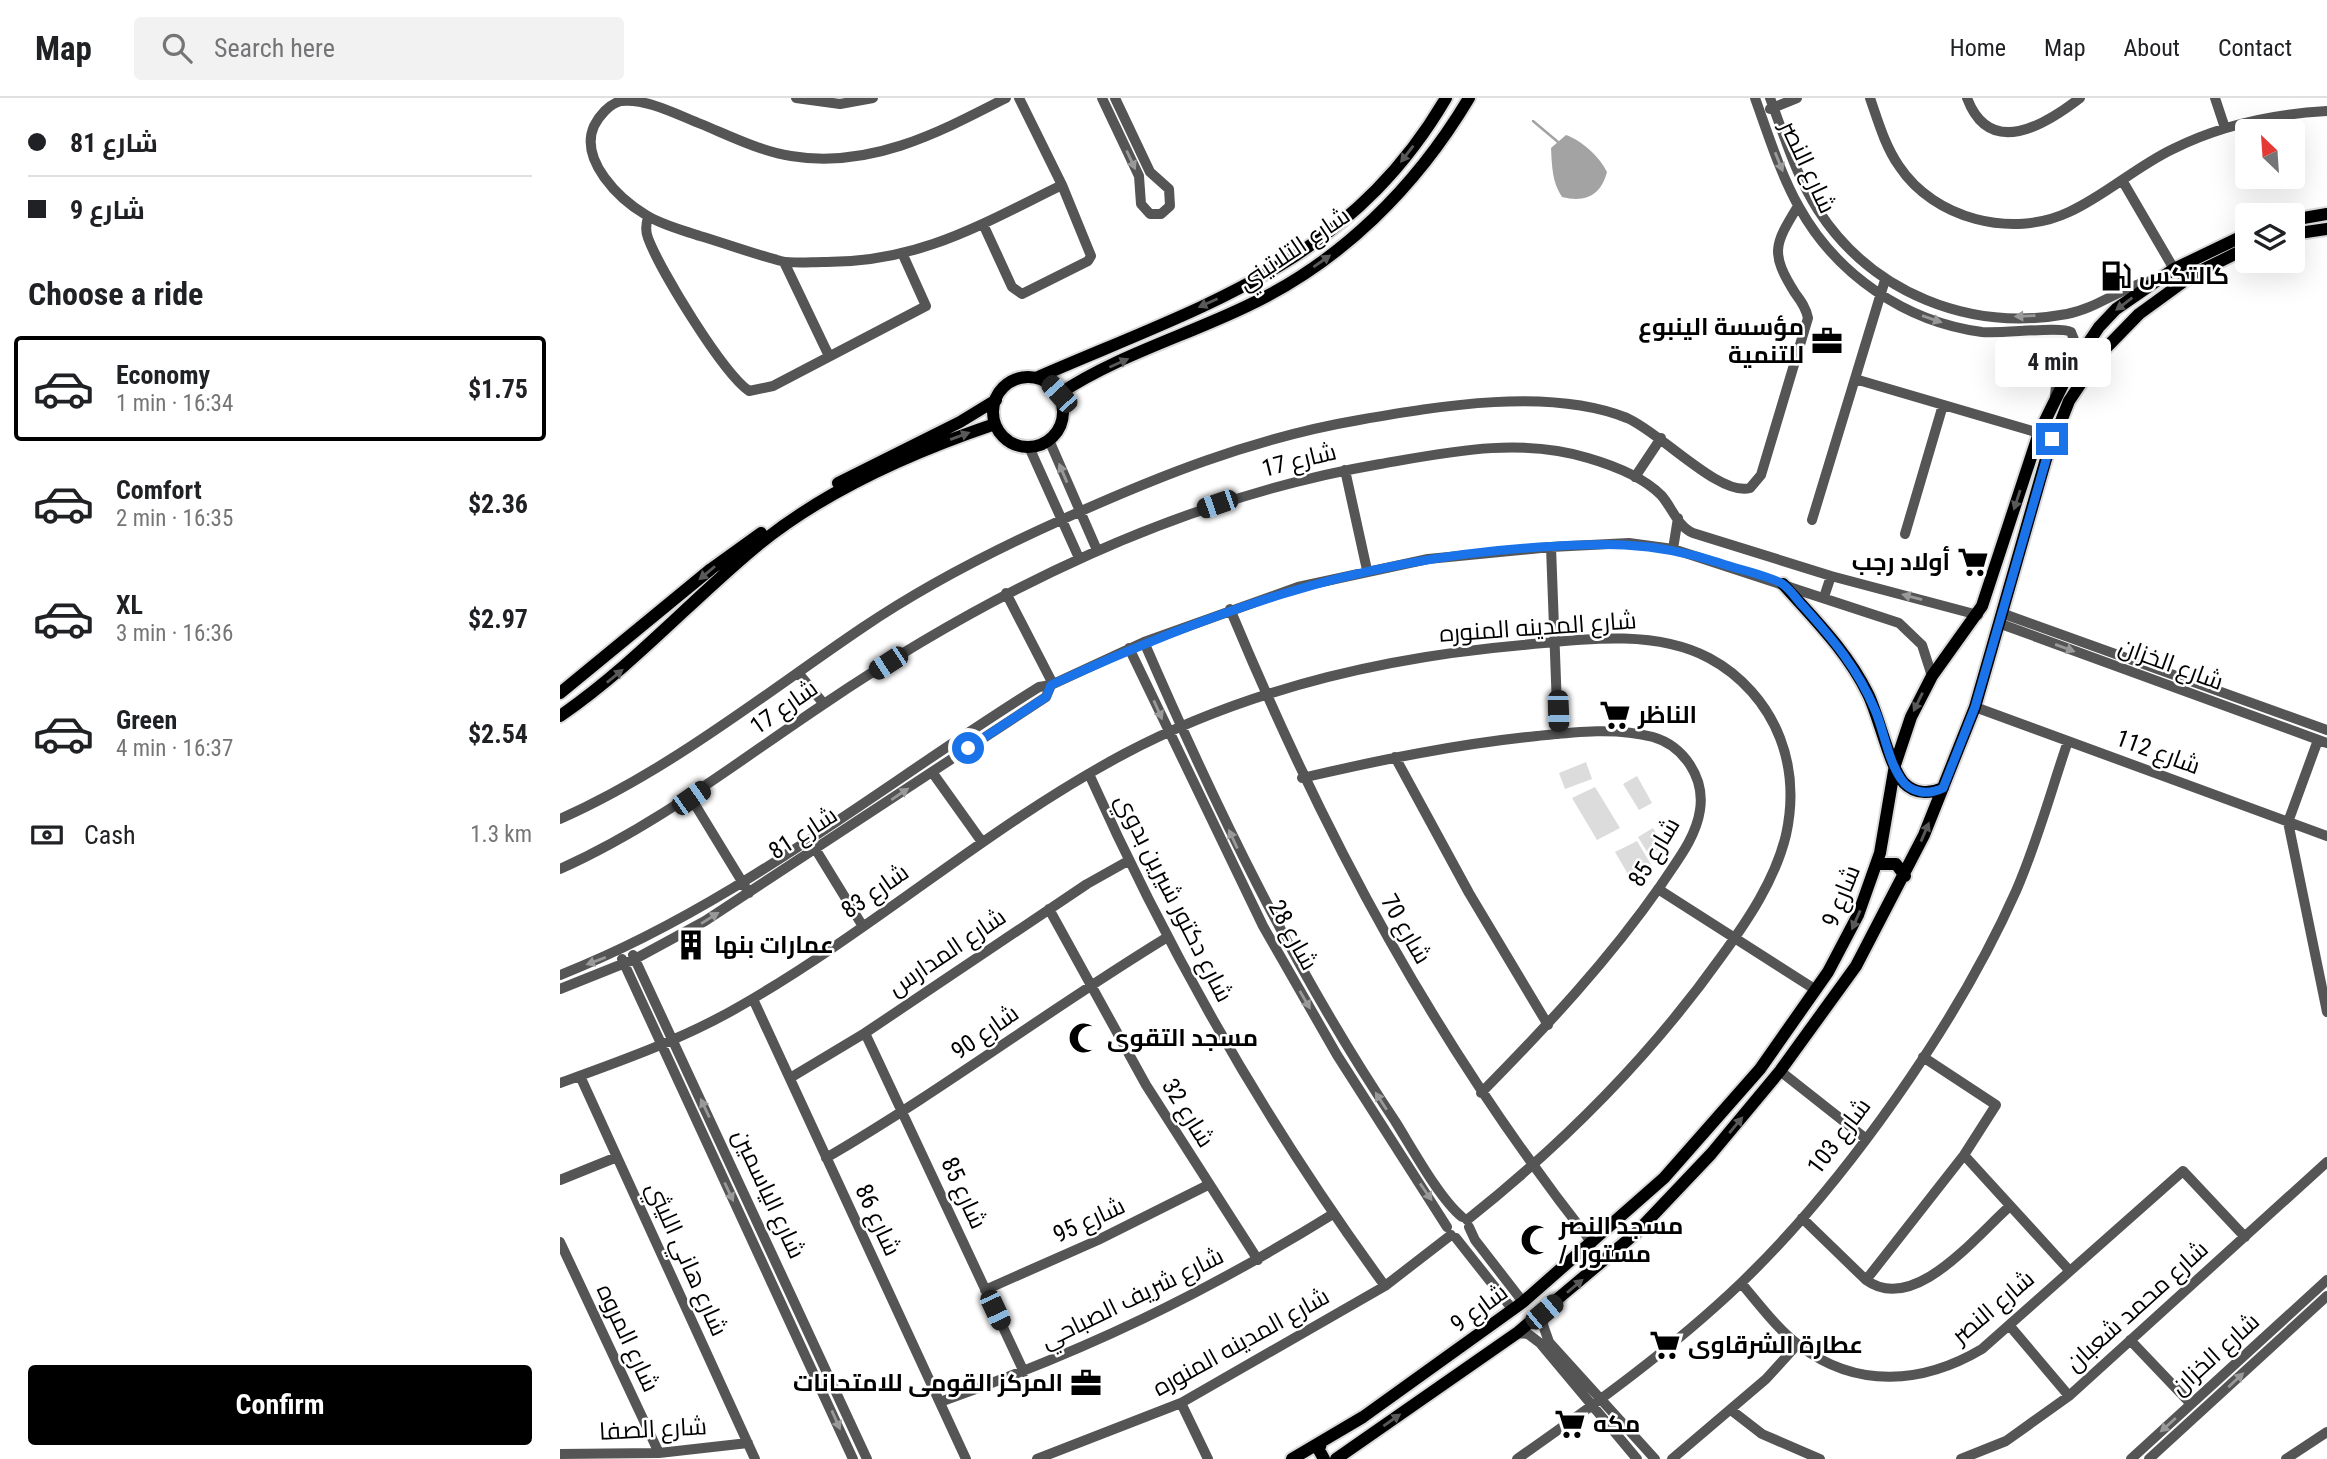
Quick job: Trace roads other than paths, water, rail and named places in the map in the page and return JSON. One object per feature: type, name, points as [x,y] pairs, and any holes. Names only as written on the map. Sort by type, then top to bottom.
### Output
[{"type":"main road","name":"شارع التلاتيني","points":[[1036,378],[1241,288],[1305,252],[1343,222],[1379,188],[1412,149],[1446,98]]},
{"type":"main road","name":"شارع التلاتيني","points":[[1059,394],[1096,373],[1248,306],[1334,253],[1373,220],[1409,183],[1443,140],[1469,98]]},
{"type":"main road","points":[[2305,218],[2327,215]]},
{"type":"main road","points":[[2305,232],[2327,229]]},
{"type":"main road","name":"شارع 9","points":[[1292,1459],[1363,1417],[1518,1306],[1664,1178],[1721,1116],[1767,1059],[1816,990],[1849,934],[1877,864],[1895,765],[1911,717],[1932,676],[1978,615],[1987,596],[2039,433],[2055,396],[2099,327],[2116,310],[2174,269],[2235,240]]},
{"type":"main road","name":"شارع 9","points":[[1336,1459],[1544,1312],[1661,1207],[1780,1071],[1856,966],[1905,876],[1975,707],[2052,439],[2080,382],[2112,340],[2151,304],[2194,274],[2235,254]]},
{"type":"main road","points":[[560,693],[711,569],[783,517],[856,472],[960,422],[996,400],[1012,381],[1036,378],[1049,384],[1059,394],[1063,419],[1049,440],[1029,447],[1009,441],[995,424],[996,400]]},
{"type":"main road","points":[[560,716],[623,670],[731,569],[790,522],[887,467],[995,424]]},
{"type":"main road","points":[[1783,584],[1829,635],[1856,671],[1875,710],[1901,779],[1913,789],[1928,792],[1943,788]]},
{"type":"main road","points":[[1877,864],[1896,864],[1905,876]]},
{"type":"main road","points":[[1321,1443],[1319,1450],[1324,1459]]},
{"type":"street","points":[[803,99],[840,104],[873,98]]},
{"type":"street","points":[[1006,98],[883,153],[836,160],[789,156],[642,101],[616,100],[593,130],[591,146],[611,186],[648,217],[784,262],[840,262],[903,255],[983,224],[1062,185]]},
{"type":"street","points":[[983,224],[1012,287],[1022,294],[1088,261],[1091,256],[1062,185],[1019,98]]},
{"type":"street","points":[[1102,98],[1139,176],[1141,204],[1150,214],[1161,214],[1170,206],[1169,190],[1150,172],[1115,98]]},
{"type":"street","name":"شارع النصر","points":[[1755,98],[1798,206],[1835,257],[1857,278],[1881,295],[1924,317],[1962,328],[2014,333],[2061,328]]},
{"type":"street","points":[[1761,116],[1772,103],[1797,98]]},
{"type":"street","points":[[1967,98],[1980,119],[2000,131],[2011,133],[2023,132],[2046,121],[2080,98]]},
{"type":"street","points":[[2215,98],[2225,128]]},
{"type":"street","points":[[1872,100],[1884,140],[1899,167],[1928,196],[1944,207],[1973,219],[2004,224],[2037,222],[2068,213],[2171,150],[2225,128],[2267,118],[2327,111]]},
{"type":"street","name":"شارع النصر","points":[[1772,103],[1817,208],[1847,248],[1885,281],[1936,305],[1965,313],[2003,317],[2060,315],[2077,311],[2132,284],[2160,279]]},
{"type":"street","points":[[2122,180],[2174,269]]},
{"type":"street","points":[[560,819],[663,763],[799,674],[859,630],[935,582],[1079,511],[1168,472],[1237,449],[1307,430],[1402,412],[1499,403],[1563,405],[1624,417],[1661,438],[1718,482],[1733,488],[1750,488],[1761,475],[1808,318],[1782,273],[1776,252],[1783,231],[1798,206]]},
{"type":"street","points":[[648,217],[647,237],[664,270],[737,383],[749,391],[760,390],[926,306],[903,255]]},
{"type":"street","points":[[784,262],[829,356]]},
{"type":"street","points":[[1812,520],[1885,281]]},
{"type":"street","points":[[1962,328],[1965,313]]},
{"type":"street","points":[[2055,396],[2057,376],[2075,342],[2071,332],[2061,328],[2060,315]]},
{"type":"street","points":[[1855,379],[2039,433]]},
{"type":"street","points":[[1905,534],[1943,405]]},
{"type":"street","points":[[1635,477],[1661,438]]},
{"type":"street","points":[[1049,440],[1097,550]]},
{"type":"street","points":[[1029,447],[1079,558]]},
{"type":"street","name":"شارع 17","points":[[560,869],[635,832],[691,798],[824,704],[925,638],[1006,593],[1097,550],[1242,496],[1345,470],[1447,452],[1509,447],[1561,451],[1612,466],[1635,477],[1660,495],[1686,530],[1700,536],[1831,576],[1978,615]]},
{"type":"street","points":[[1345,470],[1367,570]]},
{"type":"street","points":[[1673,549],[1678,518]]},
{"type":"street","name":"شارع 81","points":[[560,975],[629,947],[741,881],[1039,687],[1052,684],[1129,648],[1230,609],[1367,570],[1428,559],[1552,547],[1629,543],[1673,549],[1891,619],[1906,627],[1924,649],[1932,676]]},
{"type":"street","points":[[1552,547],[1558,734]]},
{"type":"street","points":[[1824,597],[1831,576]]},
{"type":"street","points":[[1006,593],[1052,684]]},
{"type":"street","name":"شارع 70","points":[[1230,609],[1302,778],[1369,907],[1481,1093],[1533,1168],[1592,1243]]},
{"type":"street","name":"شارع الخزان","points":[[2002,619],[2327,730]]},
{"type":"street","name":"شارع الخزان","points":[[2002,619],[2322,741]]},
{"type":"street","name":"شارع المدينه المنوره","points":[[1168,734],[1266,696],[1336,675],[1408,659],[1555,642],[1634,640],[1673,644],[1692,650],[1727,669],[1761,703],[1786,754],[1790,811],[1776,866],[1736,936],[1651,1048],[1595,1108],[1533,1168],[1466,1221]]},
{"type":"street","name":"شارع 28","points":[[1144,642],[1250,874],[1347,1047],[1415,1151],[1466,1221],[1475,1240],[1518,1306]]},
{"type":"street","name":"شارع 28","points":[[1129,648],[1238,879],[1337,1055],[1452,1233],[1518,1306]]},
{"type":"street","points":[[799,674],[824,704]]},
{"type":"street","name":"شارع 81","points":[[560,989],[635,959],[749,893],[1046,697],[1052,684]]},
{"type":"street","name":"شارع 112","points":[[1975,707],[2327,836]]},
{"type":"street","points":[[2266,721],[2270,710]]},
{"type":"street","name":"شارع 85","points":[[1302,778],[1395,757],[1558,734],[1614,733],[1653,737],[1677,750],[1687,760],[1699,785],[1700,812],[1690,839],[1658,888],[1605,959],[1548,1025],[1481,1093]]},
{"type":"street","name":"شارع 83","points":[[560,1083],[660,1044],[753,999],[982,842],[1089,774],[1168,734]]},
{"type":"street","name":"شارع 103","points":[[1517,1459],[1676,1340],[1741,1283],[1802,1218],[1865,1138],[1923,1057],[1997,930],[2017,889],[2068,741]]},
{"type":"street","points":[[2322,741],[2288,822],[2327,1012]]},
{"type":"street","points":[[1395,757],[1469,892],[1548,1025]]},
{"type":"street","points":[[932,772],[982,842]]},
{"type":"street","name":"شارع دكتور شيرين بدوي","points":[[1089,774],[1166,938],[1254,1091],[1333,1214],[1385,1286]]},
{"type":"street","points":[[873,796],[881,807]]},
{"type":"street","points":[[691,798],[749,893]]},
{"type":"street","points":[[816,850],[862,925]]},
{"type":"street","name":"شارع المدارس","points":[[790,1078],[865,1033],[1049,909],[1128,861]]},
{"type":"street","points":[[1238,879],[1250,874]]},
{"type":"street","points":[[1658,888],[1816,990]]},
{"type":"street","name":"شارع 32","points":[[1049,909],[1146,1085],[1258,1260]]},
{"type":"street","name":"شارع 90","points":[[826,1158],[904,1113],[1090,984],[1166,938]]},
{"type":"street","name":"شارع الياسمين","points":[[629,947],[814,1340],[867,1459]]},
{"type":"street","name":"شارع الياسمين","points":[[619,952],[853,1459]]},
{"type":"street","name":"شارع 86","points":[[753,999],[966,1459]]},
{"type":"street","name":"شارع 85","points":[[865,1033],[1024,1372]]},
{"type":"street","points":[[1866,1280],[1964,1155],[1996,1105],[1923,1057]]},
{"type":"street","points":[[1780,1071],[1865,1138]]},
{"type":"street","name":"شارع هاني الليثي","points":[[580,1076],[755,1459]]},
{"type":"street","points":[[1964,1155],[2068,1269]]},
{"type":"street","points":[[560,1180],[617,1157]]},
{"type":"street","name":"شارع محمد شعبان","points":[[1961,1459],[2006,1441],[2069,1396],[2327,1162]]},
{"type":"street","points":[[719,1169],[731,1164]]},
{"type":"street","name":"شارع النصر","points":[[1741,1283],[1797,1345],[1821,1360],[1847,1371],[1875,1377],[1903,1378],[1931,1373],[1982,1349],[2068,1269],[2183,1171],[2245,1237]]},
{"type":"street","name":"شارع 95","points":[[985,1290],[1098,1240],[1208,1185]]},
{"type":"street","points":[[1802,1218],[1866,1280],[1875,1286],[1895,1291],[1924,1282],[2010,1206]]},
{"type":"street","name":"شارع شريف الصباحي","points":[[940,1402],[1024,1372],[1120,1332],[1258,1260],[1333,1214]]},
{"type":"street","points":[[1453,1217],[1466,1221],[1465,1236],[1452,1233],[1453,1217]]},
{"type":"street","name":"شارع المدينه المنوره","points":[[1037,1459],[1181,1403],[1385,1286],[1452,1233]]},
{"type":"street","name":"شارع المروه","points":[[560,1241],[564,1260],[659,1453]]},
{"type":"street","name":"شارع الخزان","points":[[2131,1459],[2327,1281]]},
{"type":"street","name":"شارع الخزان","points":[[2149,1459],[2327,1296]]},
{"type":"street","points":[[1544,1312],[1543,1325],[1549,1342],[1637,1459]]},
{"type":"street","points":[[789,1318],[801,1313]]},
{"type":"street","points":[[2009,1325],[2069,1396]]},
{"type":"street","points":[[1517,1333],[1536,1339],[1595,1402],[1654,1459]]},
{"type":"street","points":[[802,1345],[814,1340]]},
{"type":"street","points":[[2130,1340],[2191,1404]]},
{"type":"street","points":[[1672,1459],[1766,1379],[1797,1345]]},
{"type":"street","points":[[1181,1403],[1208,1459]]},
{"type":"street","points":[[1731,1410],[1762,1434],[1820,1459]]},
{"type":"street","points":[[2286,1459],[2327,1432]]},
{"type":"street","name":"شارع الصفا","points":[[560,1454],[659,1453],[748,1443]]},
{"type":"waterway","points":[[1533,121],[1558,142]]},
{"type":"place","name":"كالتكس","points":[[2116,276]]},
{"type":"place","name":"مؤسسة الينبوع للتنمية","points":[[1827,341]]},
{"type":"place","name":"أولاد رجب","points":[[1973,562]]},
{"type":"place","name":"الناظر","points":[[1615,715]]},
{"type":"place","name":"عمارات بنها","points":[[691,945]]},
{"type":"place","name":"مسجد التقوى","points":[[1084,1038]]},
{"type":"place","name":"مسجد النصر / مستورا","points":[[1536,1240]]},
{"type":"place","name":"عطارة الشرقاوى","points":[[1665,1345]]},
{"type":"place","name":"المركز القومى للامتحانات","points":[[1086,1383]]},
{"type":"place","name":"مكه","points":[[1570,1424]]}]
